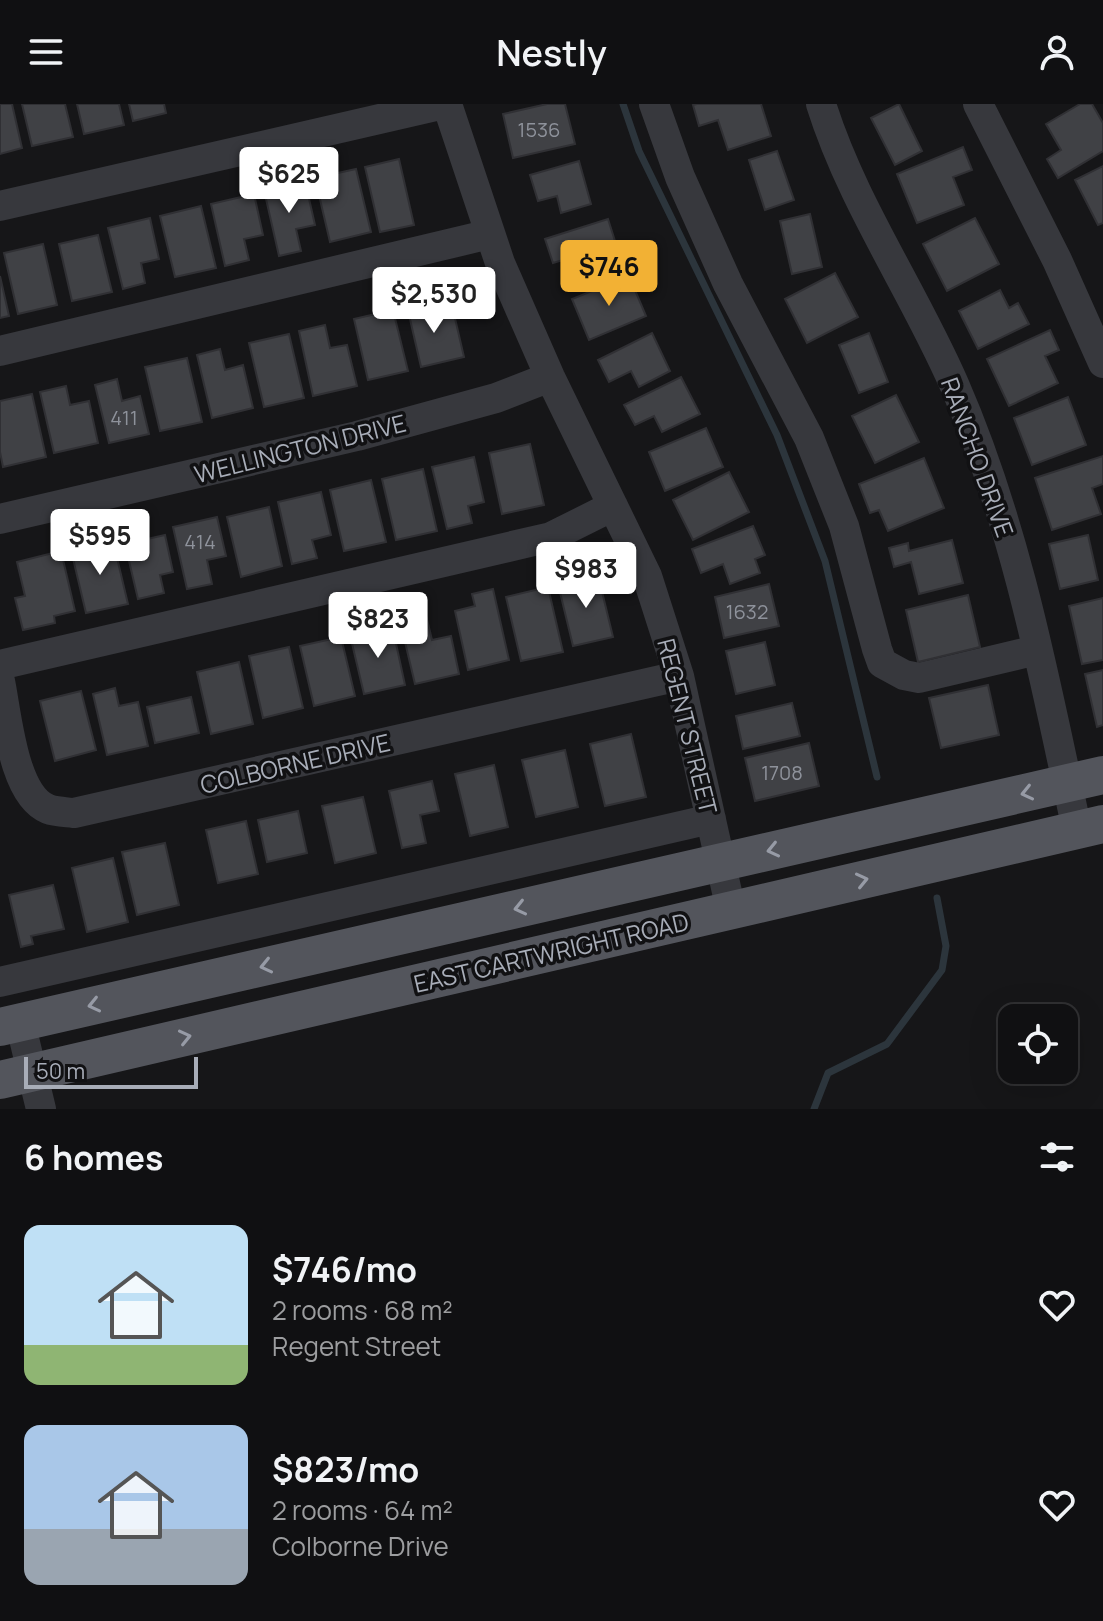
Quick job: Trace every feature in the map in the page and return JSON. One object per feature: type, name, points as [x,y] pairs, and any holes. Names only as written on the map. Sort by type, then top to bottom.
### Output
[{"type":"main road","name":"EAST CARTWRIGHT ROAD","points":[[10,1024],[1085,779]]},
{"type":"main road","name":"EAST CARTWRIGHT ROAD","points":[[16,1076],[1090,827]]},
{"type":"street","points":[[0,206],[446,104]]},
{"type":"street","name":"REGENT STREET","points":[[446,104],[500,263],[550,377],[647,576],[679,676],[731,910]]},
{"type":"street","points":[[654,104],[680,177],[728,284],[809,438],[844,526],[882,663],[904,675],[919,678],[1037,650]]},
{"type":"street","name":"RANCHO DRIVE","points":[[821,104],[844,165],[954,383],[991,481],[1021,579],[1037,650],[1085,779],[1090,827]]},
{"type":"street","points":[[978,104],[1057,260],[1103,363]]},
{"type":"street","points":[[0,351],[490,234]]},
{"type":"street","name":"WELLINGTON DRIVE","points":[[0,519],[357,436],[496,398],[550,377]]},
{"type":"street","points":[[0,665],[551,537],[613,506]]},
{"type":"street","name":"COLBORNE DRIVE","points":[[0,681],[18,771],[27,792],[47,809],[74,813],[679,676]]},
{"type":"street","points":[[0,982],[711,819]]},
{"type":"street","points":[[10,1024],[16,1076],[41,1109]]},
{"type":"building","points":[[0,104],[12,104],[22,148],[0,154]]},
{"type":"building","points":[[22,104],[65,104],[73,137],[32,146]]},
{"type":"building","points":[[77,104],[119,104],[124,125],[84,134]]},
{"type":"building","points":[[129,104],[164,104],[166,113],[133,121]]},
{"type":"building","points":[[547,104],[565,104],[575,144],[513,158],[503,114]]},
{"type":"building","points":[[761,104],[771,136],[728,150],[718,120],[699,126],[693,105]]},
{"type":"building","points":[[899,104],[922,151],[895,165],[871,118]]},
{"type":"building","points":[[1080,104],[1092,104],[1103,123],[1103,151],[1058,178],[1047,159],[1061,150],[1046,124]]},
{"type":"building","points":[[963,147],[972,170],[953,177],[964,205],[917,223],[897,174]]},
{"type":"building","points":[[777,151],[794,200],[765,210],[749,160]]},
{"type":"building","points":[[399,159],[414,225],[380,232],[365,167]]},
{"type":"building","points":[[579,161],[591,204],[561,213],[557,196],[538,201],[530,175]]},
{"type":"building","points":[[1103,166],[1103,223],[1098,225],[1075,180]]},
{"type":"building","points":[[356,169],[371,232],[330,242],[315,178]]},
{"type":"building","points":[[305,181],[315,225],[296,229],[301,251],[279,256],[264,190]]},
{"type":"building","points":[[254,194],[263,235],[244,239],[249,260],[225,266],[211,204]]},
{"type":"building","points":[[201,206],[216,268],[175,277],[160,216]]},
{"type":"building","points":[[810,214],[822,267],[792,274],[780,221]]},
{"type":"building","points":[[150,218],[159,259],[141,263],[145,283],[123,289],[108,228]]},
{"type":"building","points":[[975,218],[999,264],[947,291],[923,244]]},
{"type":"building","points":[[608,219],[621,260],[581,273],[576,256],[553,263],[545,239]]},
{"type":"building","points":[[98,235],[112,292],[72,301],[59,244]]},
{"type":"building","points":[[43,244],[57,305],[18,314],[4,253]]},
{"type":"building","points":[[835,273],[858,317],[807,343],[785,299]]},
{"type":"building","points":[[0,276],[9,316],[0,318]]},
{"type":"building","points":[[629,276],[646,316],[589,340],[572,299]]},
{"type":"building","points":[[1000,290],[1009,308],[1018,303],[1029,324],[978,349],[959,311]]},
{"type":"building","points":[[430,301],[434,319],[454,314],[464,357],[421,367],[407,306]]},
{"type":"building","points":[[393,310],[408,371],[368,380],[354,319]]},
{"type":"building","points":[[325,325],[330,348],[347,345],[357,386],[313,396],[299,331]]},
{"type":"building","points":[[1050,330],[1059,350],[1045,356],[1058,383],[1009,406],[987,359]]},
{"type":"building","points":[[652,333],[670,371],[639,387],[631,371],[609,382],[598,360]]},
{"type":"building","points":[[869,333],[888,382],[859,393],[839,345]]},
{"type":"building","points":[[289,334],[304,398],[264,407],[249,343]]},
{"type":"building","points":[[220,349],[225,370],[243,365],[253,408],[212,418],[197,355]]},
{"type":"building","points":[[187,358],[202,422],[160,431],[145,367]]},
{"type":"building","points":[[681,377],[700,414],[662,432],[654,416],[635,425],[624,405]]},
{"type":"building","points":[[117,379],[122,401],[140,396],[149,434],[109,443],[95,385]]},
{"type":"building","points":[[66,386],[70,405],[89,401],[98,443],[54,453],[40,392]]},
{"type":"building","points":[[32,394],[46,457],[3,467],[0,401]]},
{"type":"building","points":[[896,395],[919,442],[875,463],[852,416]]},
{"type":"building","points":[[1068,397],[1086,445],[1032,465],[1014,418]]},
{"type":"building","points":[[706,428],[723,467],[665,491],[649,452]]},
{"type":"building","points":[[530,444],[544,505],[502,514],[489,453]]},
{"type":"building","points":[[1103,456],[1103,484],[1092,488],[1101,514],[1052,530],[1035,478]]},
{"type":"building","points":[[474,457],[484,502],[468,506],[472,523],[447,529],[432,467]]},
{"type":"building","points":[[924,458],[944,508],[888,531],[879,510],[870,513],[859,484]]},
{"type":"building","points":[[423,469],[437,531],[396,540],[382,479]]},
{"type":"building","points":[[729,472],[749,512],[693,540],[673,500]]},
{"type":"building","points":[[371,480],[386,542],[344,551],[330,490]]},
{"type":"building","points":[[321,492],[331,535],[312,540],[317,558],[292,564],[278,502]]},
{"type":"building","points":[[269,507],[282,566],[241,577],[227,517]]},
{"type":"building","points":[[217,517],[226,556],[207,560],[212,584],[187,589],[173,527]]},
{"type":"building","points":[[753,526],[765,555],[755,559],[760,573],[730,584],[723,564],[701,573],[692,549]]},
{"type":"building","points":[[165,535],[173,572],[160,575],[164,593],[138,599],[125,544]]},
{"type":"building","points":[[1088,535],[1098,580],[1060,589],[1049,544]]},
{"type":"building","points":[[952,540],[963,583],[919,594],[911,562],[894,567],[889,548],[908,543],[909,551]]},
{"type":"building","points":[[113,541],[128,604],[86,613],[71,550]]},
{"type":"building","points":[[61,551],[75,611],[54,616],[55,623],[23,630],[15,598],[25,596],[17,562]]},
{"type":"building","points":[[598,575],[613,637],[573,646],[558,584]]},
{"type":"building","points":[[769,584],[779,626],[724,638],[715,597]]},
{"type":"building","points":[[548,587],[563,652],[521,661],[506,597]]},
{"type":"building","points":[[493,589],[509,660],[468,670],[455,611],[475,606],[472,594]]},
{"type":"building","points":[[968,595],[980,647],[918,662],[906,610]]},
{"type":"building","points":[[1103,598],[1103,660],[1082,664],[1069,606]]},
{"type":"building","points":[[426,615],[432,640],[451,636],[459,674],[415,684],[400,621]]},
{"type":"building","points":[[392,625],[405,685],[364,694],[350,635]]},
{"type":"building","points":[[341,637],[355,696],[314,706],[300,646]]},
{"type":"building","points":[[765,642],[775,685],[736,694],[726,651]]},
{"type":"building","points":[[289,647],[303,708],[263,718],[249,656]]},
{"type":"building","points":[[239,662],[253,724],[211,734],[197,672]]},
{"type":"building","points":[[1103,670],[1103,725],[1097,727],[1085,674]]},
{"type":"building","points":[[988,685],[999,735],[941,748],[929,698]]},
{"type":"building","points":[[115,688],[119,706],[138,702],[148,746],[107,755],[93,694]]},
{"type":"building","points":[[81,691],[96,750],[55,761],[40,701]]},
{"type":"building","points":[[191,697],[199,733],[155,743],[147,707]]},
{"type":"building","points":[[792,703],[800,736],[743,749],[736,716]]},
{"type":"building","points":[[631,734],[646,797],[605,806],[590,744]]},
{"type":"building","points":[[809,743],[819,786],[755,801],[745,758]]},
{"type":"building","points":[[565,750],[578,807],[536,817],[522,760]]},
{"type":"building","points":[[494,765],[508,827],[470,836],[455,774]]},
{"type":"building","points":[[432,781],[439,811],[420,815],[426,843],[402,848],[389,791]]},
{"type":"building","points":[[363,797],[376,853],[335,863],[322,806]]},
{"type":"building","points":[[298,811],[307,853],[267,862],[258,820]]},
{"type":"building","points":[[246,821],[258,874],[218,883],[206,830]]},
{"type":"building","points":[[165,843],[179,905],[137,915],[122,852]]},
{"type":"building","points":[[113,858],[128,922],[87,932],[72,868]]},
{"type":"building","points":[[53,885],[64,929],[31,936],[33,944],[21,947],[9,895]]},
{"type":"waterway","points":[[623,104],[639,151],[777,435],[825,561],[877,777]]},
{"type":"waterway","points":[[814,1109],[828,1073],[887,1044],[942,970],[946,946],[937,898]]}]
